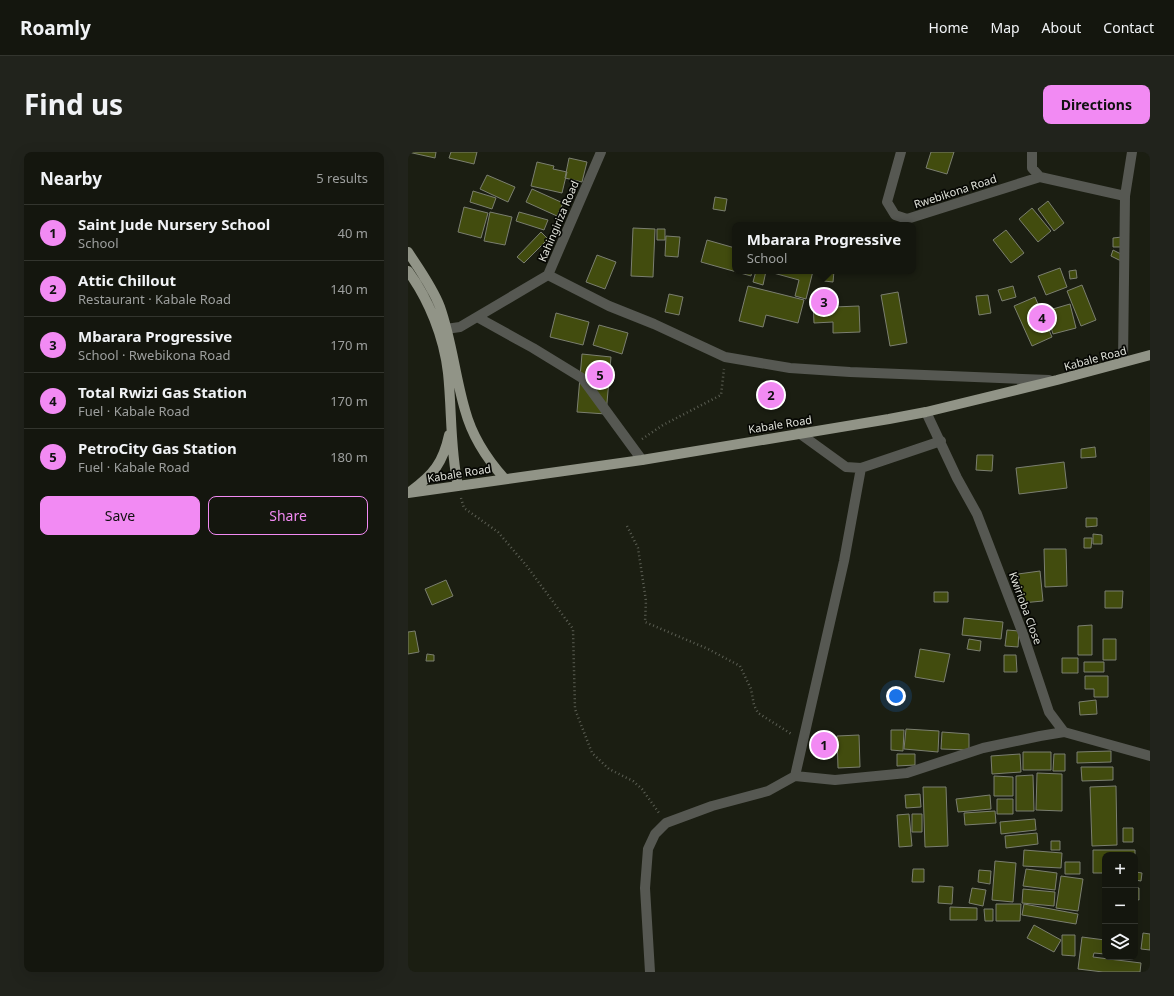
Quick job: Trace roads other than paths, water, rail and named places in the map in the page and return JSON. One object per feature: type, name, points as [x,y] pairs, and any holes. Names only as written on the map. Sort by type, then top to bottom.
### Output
[{"type":"main road","points":[[408,252],[440,305],[448,374],[453,457],[458,486]]},
{"type":"main road","points":[[408,271],[443,329],[465,411],[488,460],[504,478]]},
{"type":"main road","name":"Kabale Road","points":[[409,492],[642,460],[926,412],[1057,380],[1150,355]]},
{"type":"main road","points":[[409,492],[424,482],[438,466],[447,444],[451,425]]},
{"type":"street","name":"Kahingiriza Road","points":[[443,329],[460,327],[548,275],[601,152]]},
{"type":"street","name":"Rwebikona Road","points":[[901,152],[887,202],[895,215],[907,219],[1040,177]]},
{"type":"street","points":[[1032,152],[1032,168],[1040,177],[1125,196]]},
{"type":"street","points":[[1123,362],[1125,196],[1132,152]]},
{"type":"street","points":[[548,275],[609,306],[654,324],[725,357],[790,368],[843,372],[1057,380]]},
{"type":"street","points":[[477,317],[533,348],[582,378],[642,460]]},
{"type":"street","name":"Kwirioba Close","points":[[926,412],[957,478],[978,514],[1023,634],[1049,712],[1064,732]]},
{"type":"street","points":[[799,433],[846,467],[861,468],[940,442]]},
{"type":"street","points":[[795,776],[844,561],[861,468]]},
{"type":"street","points":[[650,972],[646,888],[648,849],[655,834],[666,823],[712,806],[768,791],[795,776],[835,780],[907,773],[982,748],[1064,732],[1150,756]]},
{"type":"place","name":"Mbarara Progressive","points":[[824,302]]},
{"type":"place","name":"Total Rwizi Gas Station","points":[[1042,318]]},
{"type":"place","name":"PetroCity Gas Station","points":[[600,375]]},
{"type":"place","name":"Attic Chillout","points":[[771,395]]},
{"type":"place","name":"Saint Jude Nursery School","points":[[824,745]]}]
